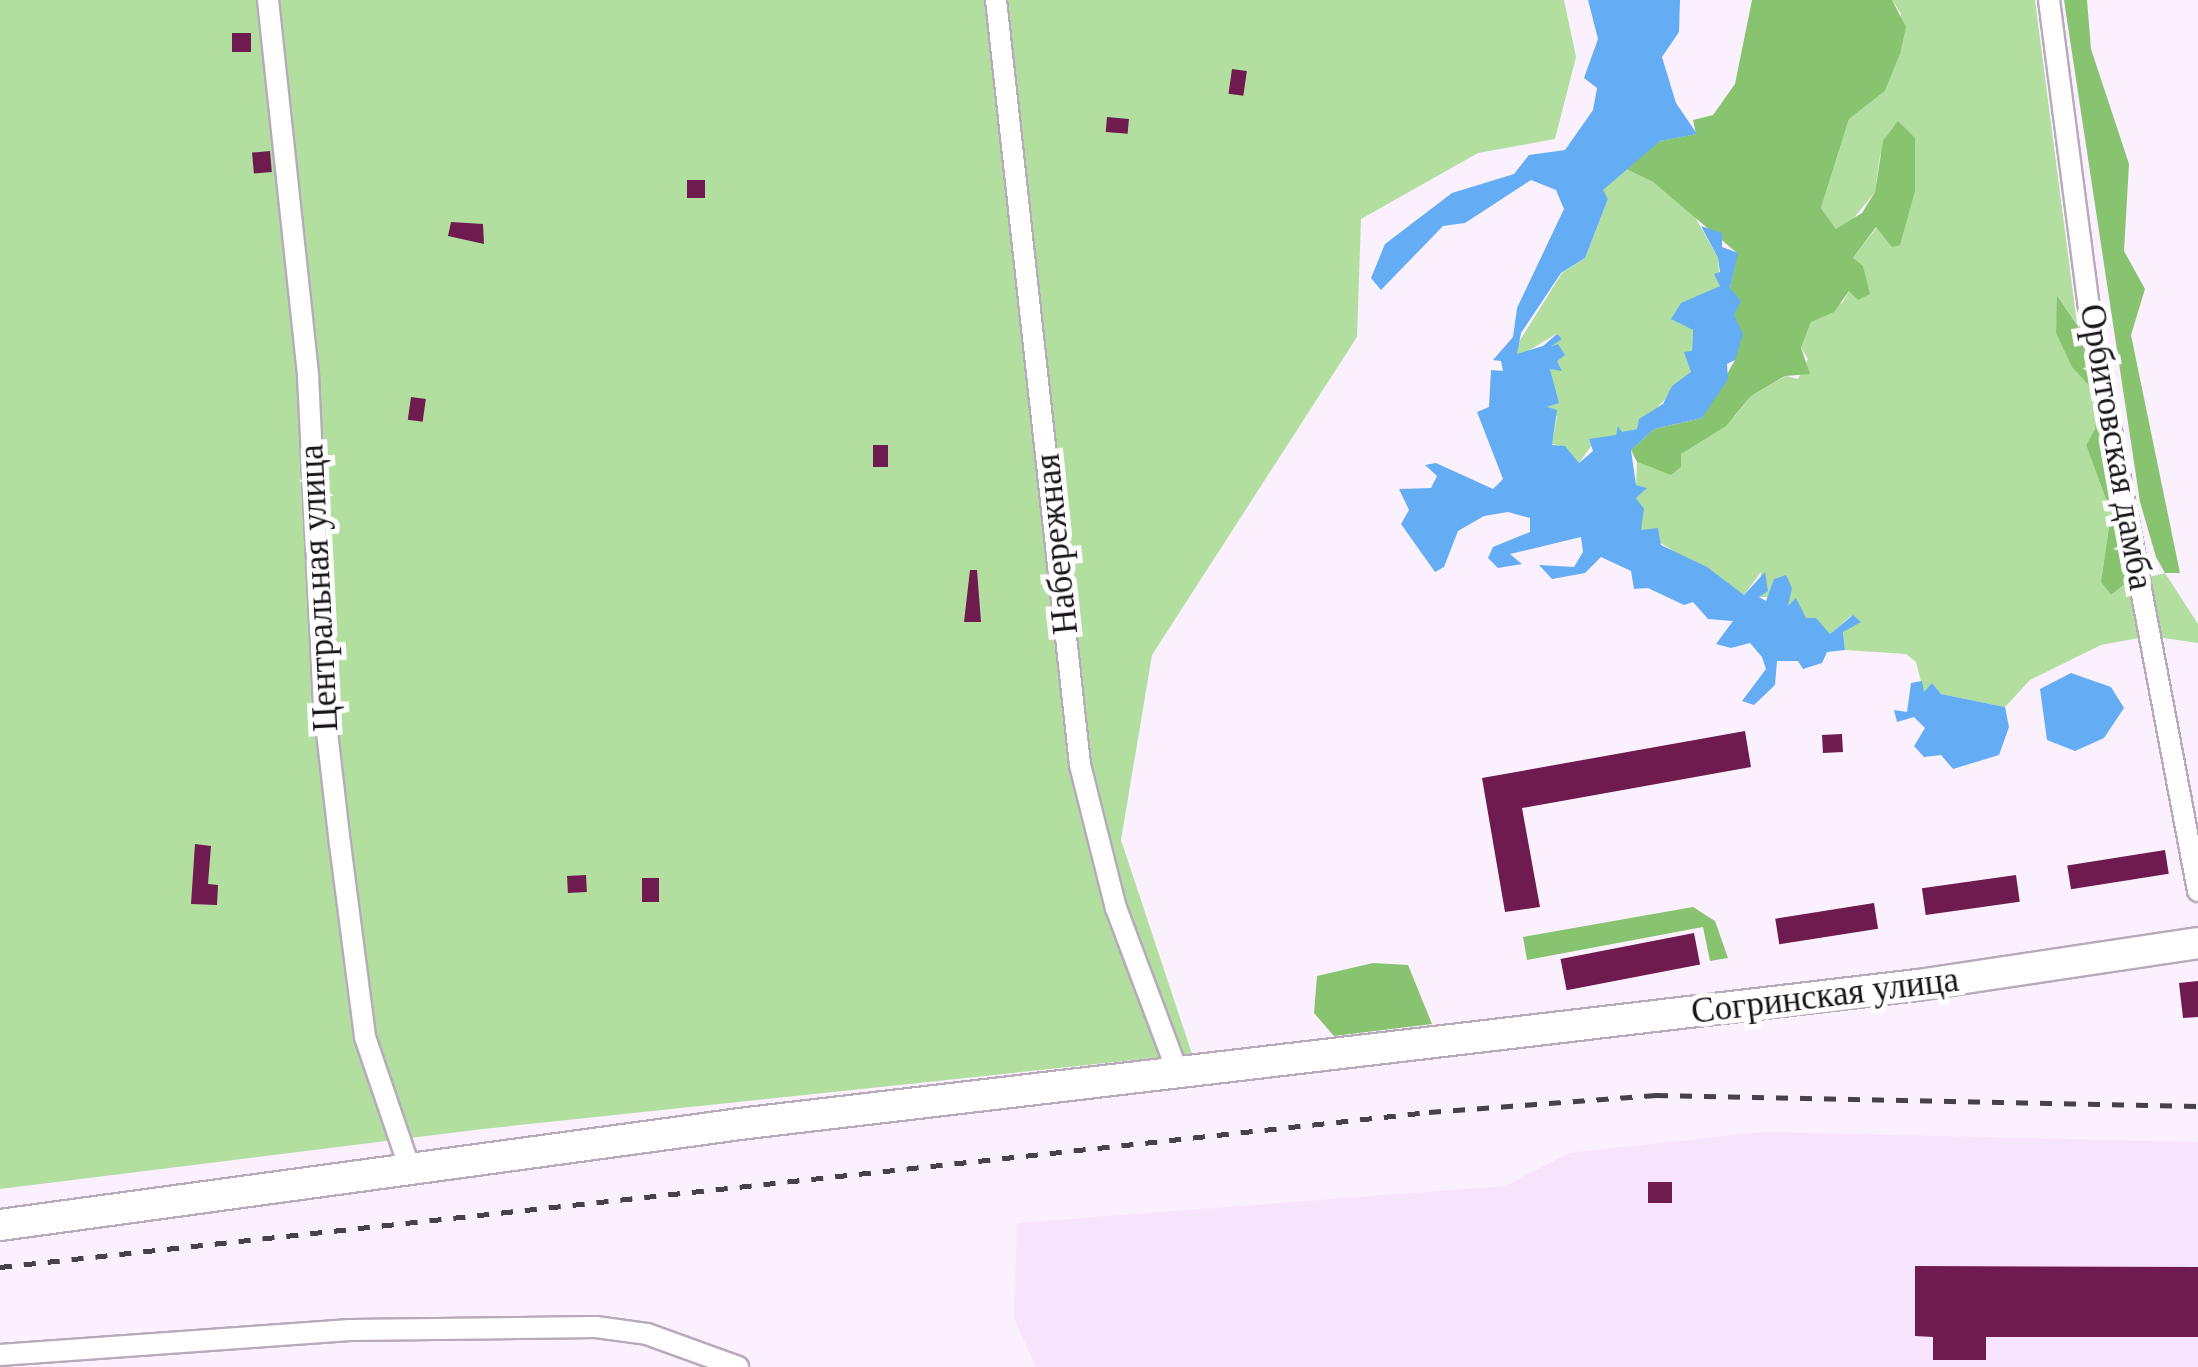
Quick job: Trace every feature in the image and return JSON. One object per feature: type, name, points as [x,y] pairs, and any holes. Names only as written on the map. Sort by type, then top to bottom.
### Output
[{"type":"street","name":"Центральная улица","points":[[268,0],[308,376],[324,706],[338,824],[365,1037],[410,1169]]},
{"type":"street","name":"Набережная","points":[[996,0],[1080,766],[1116,908],[1178,1074]]},
{"type":"street","name":"Орбитовская дамба","points":[[2049,0],[2092,330],[2198,892]]},
{"type":"street","name":"Согринская улица","points":[[0,1225],[410,1169],[1452,1042],[2198,943]]},
{"type":"street","points":[[0,1355],[350,1330],[596,1327],[647,1334],[738,1367]]},
{"type":"shaded area","points":[[1763,1132],[2198,1142],[2198,1367],[1036,1367],[1014,1318],[1017,1223],[1506,1186],[1569,1153]]},
{"type":"green space","points":[[0,0],[1564,0],[1576,57],[1555,139],[1478,153],[1361,219],[1357,337],[1152,655],[1121,840],[1192,1054],[483,1129],[0,1189]]},
{"type":"green space","points":[[1752,0],[1892,0],[1906,27],[1900,54],[1885,91],[1849,119],[1821,208],[1836,229],[1862,213],[1875,192],[1883,141],[1898,121],[1915,138],[1915,191],[1900,245],[1892,247],[1876,227],[1853,258],[1863,266],[1870,294],[1858,300],[1849,291],[1834,312],[1811,322],[1801,348],[1810,374],[1785,376],[1751,396],[1726,426],[1681,454],[1681,467],[1671,475],[1637,462],[1631,450],[1654,429],[1702,418],[1735,360],[1730,288],[1737,253],[1653,182],[1622,167],[1660,141],[1696,134],[1693,120],[1713,115],[1735,84]]},
{"type":"green space","points":[[1892,0],[2035,0],[2077,324],[2058,296],[2056,333],[2098,395],[2095,429],[2086,445],[2111,513],[2101,582],[2111,595],[2126,583],[2165,573],[2198,624],[2198,643],[2150,636],[2101,645],[2030,680],[2005,707],[1941,694],[1932,683],[1924,693],[1916,662],[1906,654],[1845,650],[1843,631],[1852,615],[1830,634],[1805,618],[1796,599],[1789,607],[1785,597],[1758,597],[1761,572],[1744,595],[1640,530],[1635,499],[1646,488],[1636,485],[1637,462],[1658,470],[1681,467],[1681,454],[1735,416],[1751,396],[1786,376],[1798,379],[1808,359],[1801,348],[1811,322],[1843,302],[1863,267],[1853,258],[1877,227],[1888,235],[1915,191],[1915,138],[1880,155],[1875,192],[1848,225],[1836,229],[1821,208],[1849,119],[1885,91],[1900,54],[1901,14]]},
{"type":"green space","points":[[2064,0],[2087,0],[2091,49],[2129,164],[2124,251],[2145,289],[2131,335],[2180,573],[2165,573],[2156,557],[2140,502]]},
{"type":"green space","points":[[1622,167],[1653,182],[1695,217],[1718,258],[1720,286],[1672,318],[1693,330],[1692,352],[1685,352],[1691,372],[1637,429],[1594,442],[1579,463],[1565,447],[1552,444],[1557,416],[1547,407],[1558,403],[1550,369],[1560,367],[1548,348],[1561,339],[1556,334],[1523,354],[1517,354],[1517,345],[1562,273],[1585,258],[1608,199],[1602,190]]},
{"type":"green space","points":[[2057,295],[2088,341],[2127,546],[2126,583],[2111,595],[2101,582],[2111,513],[2086,445],[2095,429],[2098,395],[2072,367],[2056,333]]},
{"type":"green space","points":[[1693,907],[1715,921],[1728,958],[1710,961],[1703,927],[1527,960],[1523,937]]},
{"type":"green space","points":[[1373,963],[1408,965],[1432,1024],[1334,1036],[1314,1013],[1317,976]]},
{"type":"water","points":[[1588,0],[1680,0],[1679,32],[1662,57],[1676,103],[1697,134],[1660,141],[1603,190],[1608,199],[1585,258],[1561,273],[1521,333],[1517,354],[1543,346],[1557,334],[1562,339],[1550,347],[1558,344],[1565,355],[1557,361],[1562,371],[1550,369],[1559,403],[1547,407],[1557,410],[1552,445],[1565,446],[1579,463],[1593,451],[1589,439],[1616,435],[1618,426],[1622,432],[1637,429],[1639,419],[1663,404],[1672,386],[1691,372],[1684,352],[1692,351],[1693,330],[1671,319],[1681,303],[1720,286],[1714,274],[1720,272],[1718,258],[1701,226],[1722,233],[1722,247],[1738,253],[1730,288],[1741,301],[1734,315],[1743,334],[1735,360],[1727,364],[1728,379],[1702,418],[1654,429],[1631,450],[1636,485],[1647,488],[1636,498],[1644,509],[1641,530],[1658,528],[1661,545],[1707,567],[1744,595],[1765,572],[1768,591],[1759,597],[1766,601],[1774,579],[1786,575],[1792,588],[1788,606],[1796,598],[1806,618],[1816,618],[1830,634],[1853,615],[1861,622],[1843,632],[1845,650],[1827,652],[1822,663],[1803,669],[1798,661],[1777,661],[1775,685],[1754,705],[1742,701],[1766,669],[1762,657],[1750,643],[1731,648],[1716,644],[1733,621],[1708,619],[1693,602],[1684,605],[1648,588],[1634,589],[1631,571],[1601,557],[1585,573],[1552,579],[1539,565],[1574,567],[1583,552],[1581,537],[1510,554],[1522,564],[1498,568],[1488,558],[1493,547],[1530,532],[1530,518],[1508,512],[1484,516],[1458,531],[1444,567],[1435,572],[1401,524],[1409,510],[1399,489],[1431,488],[1437,476],[1425,465],[1436,463],[1493,489],[1503,479],[1477,412],[1489,407],[1491,370],[1503,371],[1501,361],[1493,360],[1513,337],[1517,308],[1564,209],[1556,190],[1531,180],[1465,223],[1443,226],[1381,290],[1371,278],[1385,244],[1452,193],[1514,174],[1529,155],[1565,150],[1593,110],[1597,88],[1584,78],[1598,39]]},
{"type":"water","points":[[2071,673],[2111,687],[2124,708],[2104,738],[2075,751],[2047,740],[2040,689]]},
{"type":"water","points":[[1922,681],[1924,692],[1932,683],[1941,694],[2005,707],[2009,727],[1999,755],[1953,769],[1941,755],[1924,757],[1914,746],[1925,728],[1914,717],[1897,722],[1894,710],[1907,712],[1911,683]]},
{"type":"building","points":[[232,33],[251,33],[251,52],[232,52]]},
{"type":"building","points":[[1232,69],[1247,71],[1243,96],[1229,94]]},
{"type":"building","points":[[1107,117],[1129,119],[1128,134],[1106,132]]},
{"type":"building","points":[[270,151],[272,172],[254,173],[252,153]]},
{"type":"building","points":[[687,180],[705,180],[705,198],[687,198]]},
{"type":"building","points":[[451,222],[483,224],[484,244],[448,236]]},
{"type":"building","points":[[411,397],[426,399],[423,422],[408,420]]},
{"type":"building","points":[[873,445],[888,445],[888,467],[873,467]]},
{"type":"building","points":[[970,570],[977,570],[981,622],[964,622]]},
{"type":"building","points":[[1745,731],[1751,767],[1522,808],[1540,907],[1505,912],[1482,778]]},
{"type":"building","points":[[1842,734],[1843,752],[1823,753],[1822,735]]},
{"type":"building","points":[[195,844],[211,846],[208,884],[218,885],[217,905],[191,904]]},
{"type":"building","points":[[2165,850],[2169,874],[2071,889],[2067,865]]},
{"type":"building","points":[[586,875],[587,892],[568,893],[567,876]]},
{"type":"building","points":[[2016,875],[2020,902],[1926,915],[1922,888]]},
{"type":"building","points":[[642,878],[659,878],[659,902],[642,902]]},
{"type":"building","points":[[1874,903],[1878,929],[1779,944],[1775,919]]},
{"type":"building","points":[[1694,933],[1700,964],[1567,990],[1560,959]]},
{"type":"building","points":[[2198,981],[2198,1017],[2183,1018],[2179,983]]},
{"type":"building","points":[[1648,1182],[1672,1182],[1672,1203],[1648,1203]]},
{"type":"building","points":[[1915,1266],[2198,1267],[2198,1337],[1986,1337],[1986,1360],[1933,1360],[1933,1337],[1915,1336]]},
{"type":"railway","points":[[0,1267],[1429,1112],[1656,1095],[2198,1106]]}]
